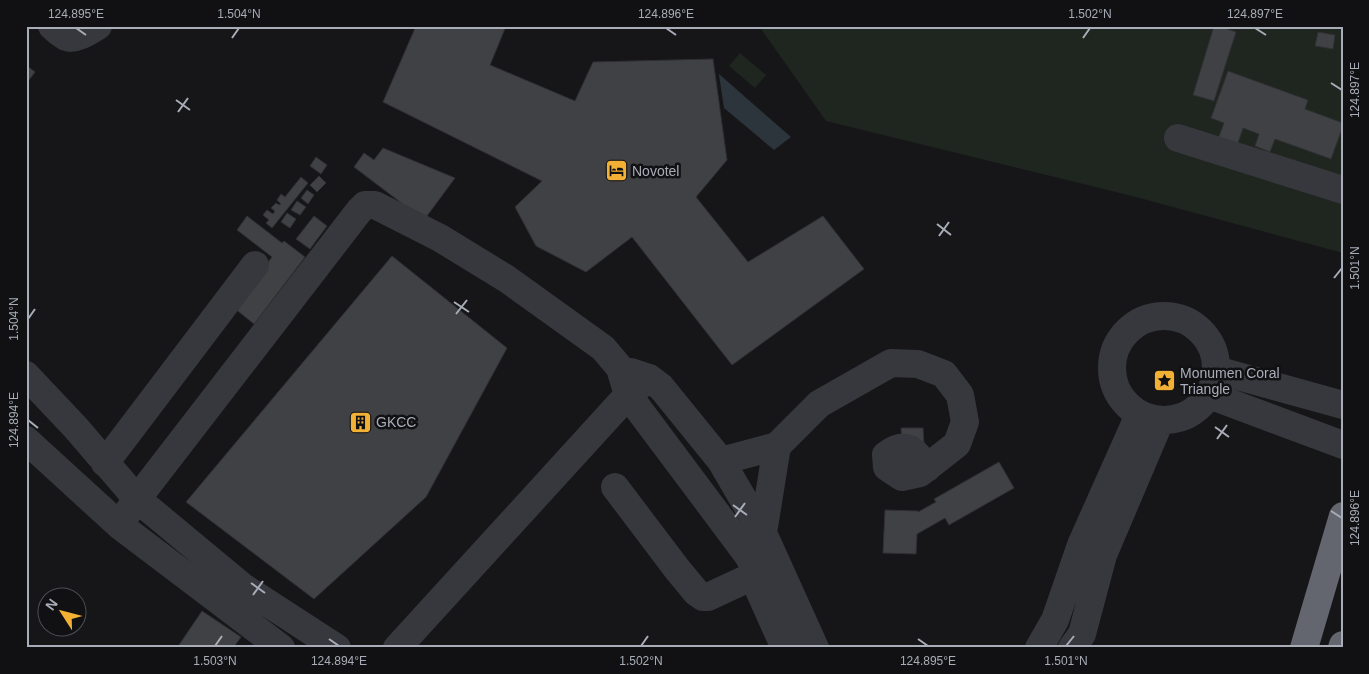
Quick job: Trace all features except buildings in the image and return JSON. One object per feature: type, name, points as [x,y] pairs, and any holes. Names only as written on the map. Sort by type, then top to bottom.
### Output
[{"type":"highway","points":[[1304,648],[1343,516]]},
{"type":"street","points":[[52,26],[71,38],[77,37],[98,26]]},
{"type":"street","points":[[1178,138],[1343,190]]},
{"type":"street","points":[[119,525],[359,211],[365,205],[375,205],[440,238],[507,279],[603,348],[620,368],[628,395],[752,567],[759,590],[785,648]]},
{"type":"street","points":[[106,463],[256,265]]},
{"type":"street","points":[[1155,316],[1174,316],[1191,323],[1205,335],[1210,343],[1214,351],[1213,382],[1200,406],[1188,415],[1175,420],[1150,418],[1125,404],[1115,388],[1112,370],[1114,351],[1123,335],[1138,323],[1155,316]]},
{"type":"street","points":[[721,461],[777,446],[819,404],[891,363],[918,364],[944,374],[960,395],[965,422],[957,444],[927,468]]},
{"type":"street","points":[[620,368],[649,378],[661,387],[721,461],[763,532],[816,648]]},
{"type":"street","points":[[26,375],[76,428],[137,499],[243,587],[337,648]]},
{"type":"street","points":[[397,648],[628,395],[649,378]]},
{"type":"street","points":[[1213,382],[1343,406]]},
{"type":"street","points":[[1213,382],[1343,445]]},
{"type":"street","points":[[1039,648],[1055,620],[1081,545],[1150,418]]},
{"type":"street","points":[[1072,648],[1082,634],[1103,555],[1150,418]]},
{"type":"street","points":[[26,440],[119,525],[269,644]]},
{"type":"street","points":[[615,487],[677,570],[699,595],[708,597],[752,567],[763,532],[777,446]]},
{"type":"shaded area","points":[[759,26],[1343,26],[1343,253],[1132,196],[826,121]]},
{"type":"shaded area","points":[[740,53],[766,75],[755,88],[729,66]]},
{"type":"shaded area","points":[[719,74],[791,137],[774,150],[724,108]]},
{"type":"place","name":"Novotel","points":[[616,171]]},
{"type":"place","name":"Monumen Coral Triangle","points":[[1164,381]]},
{"type":"place","name":"GKCC","points":[[360,422]]}]
